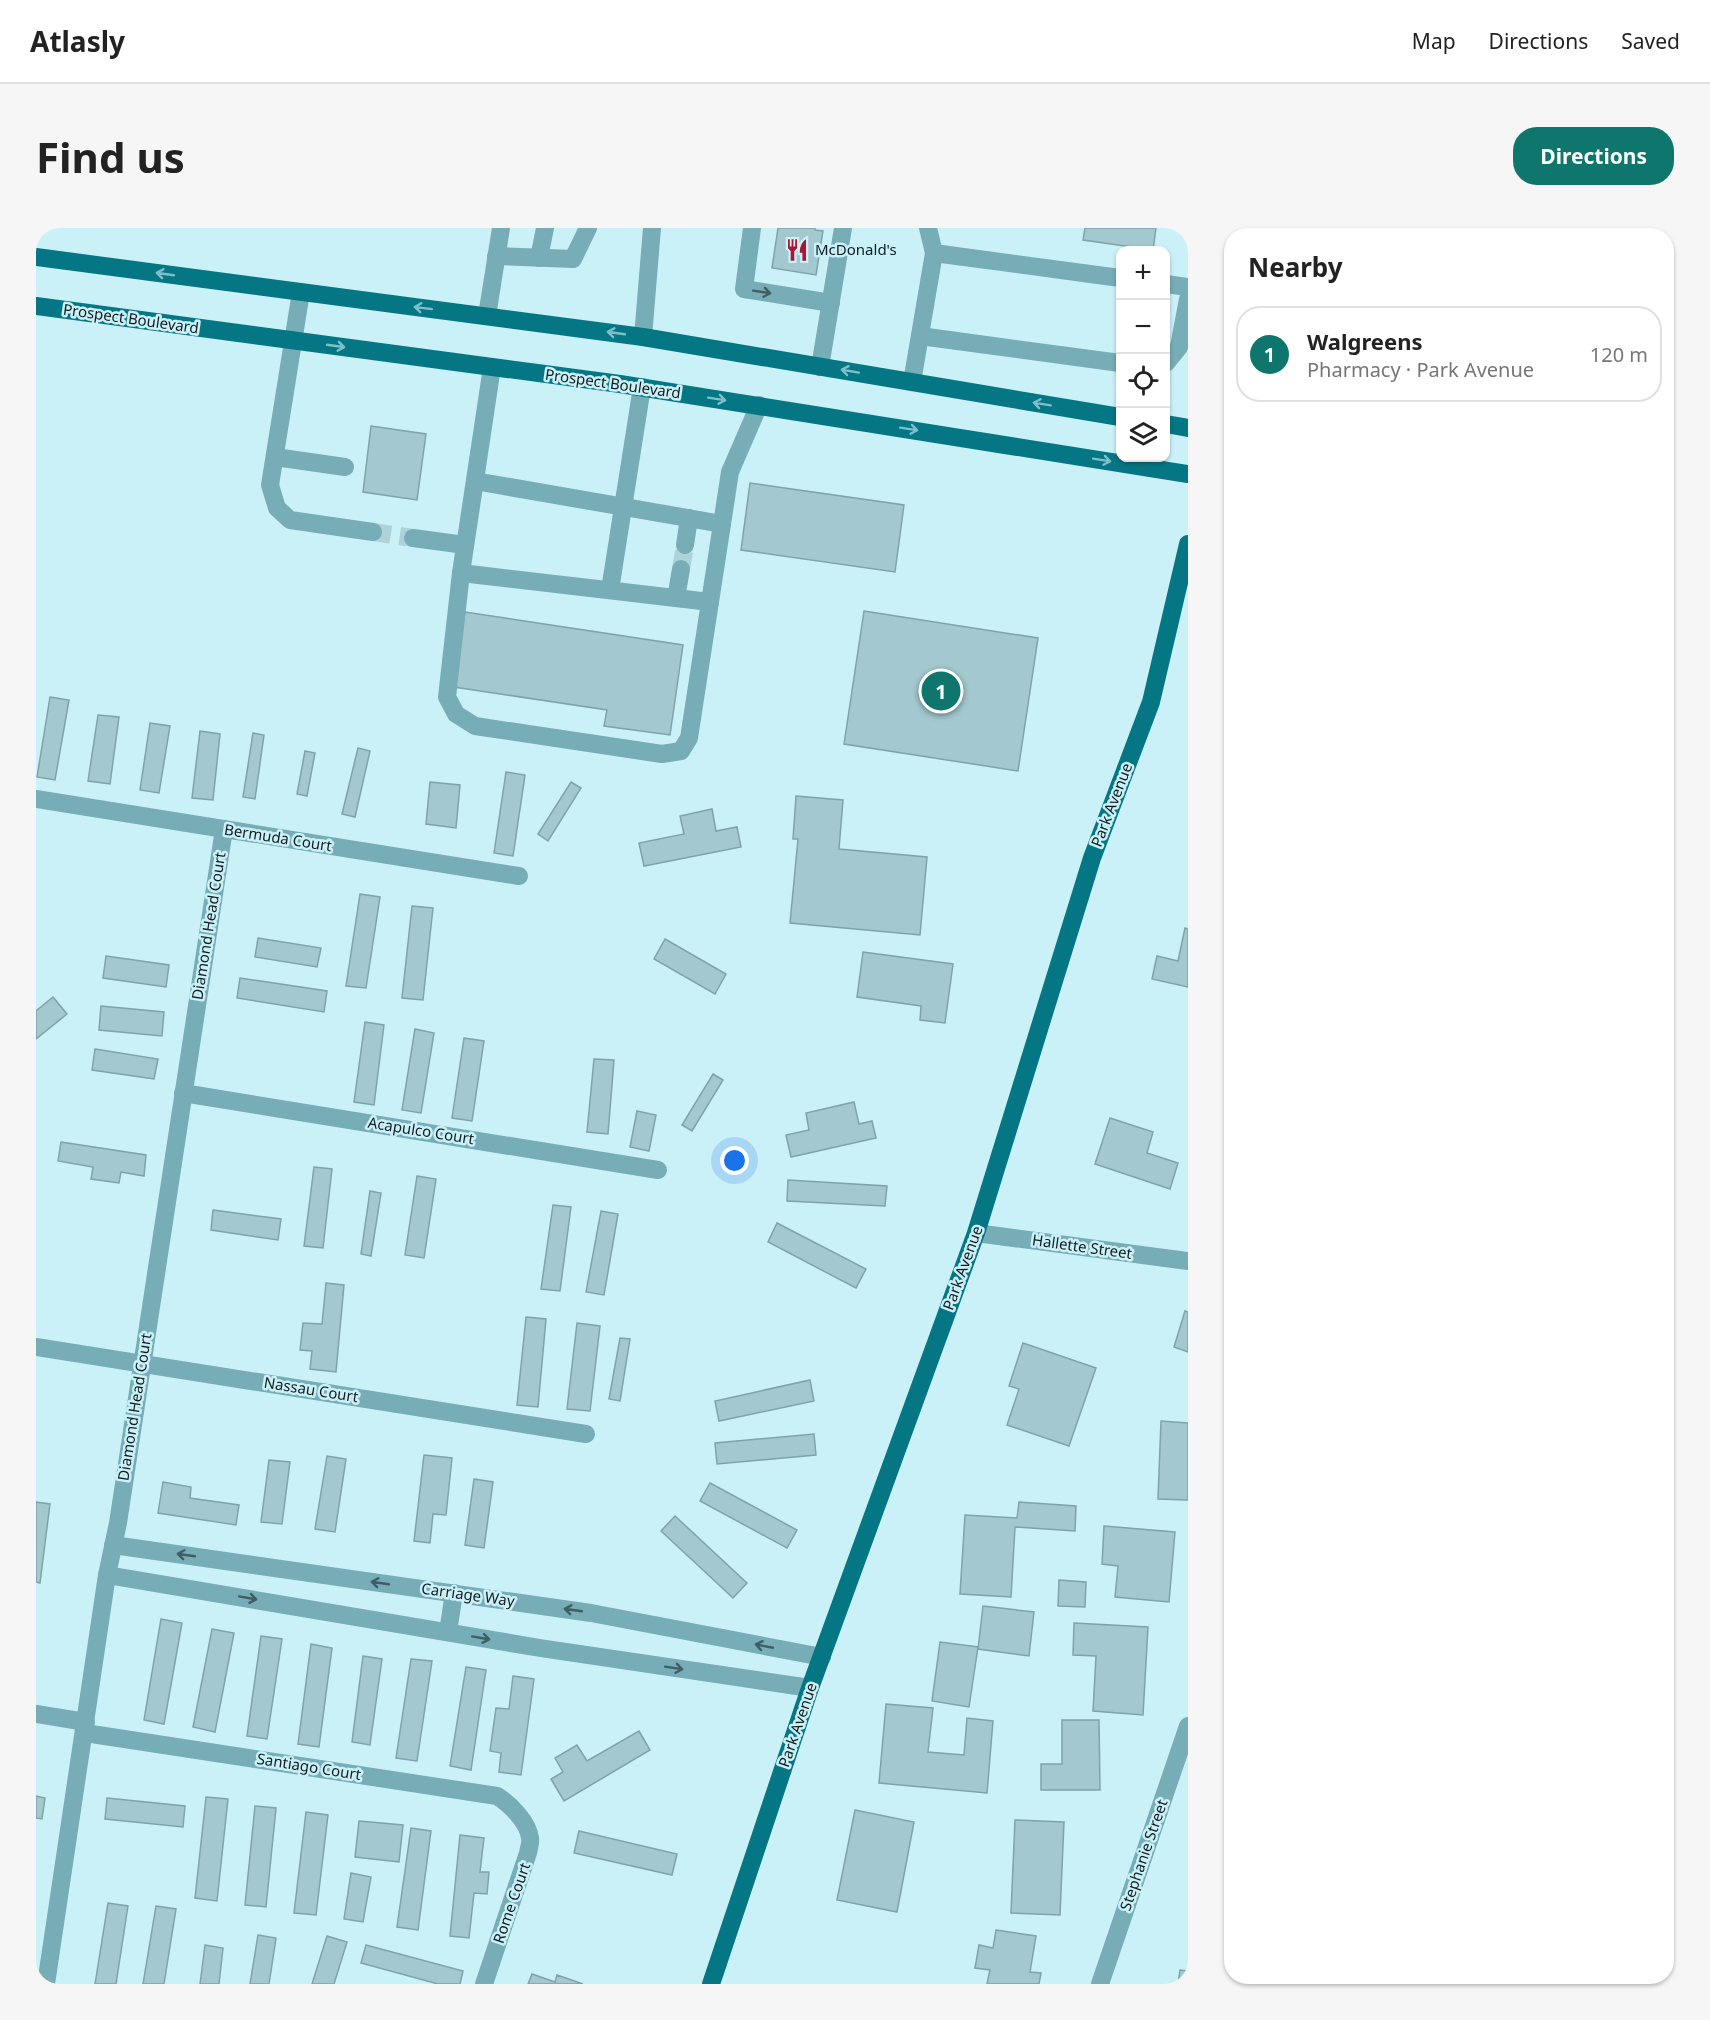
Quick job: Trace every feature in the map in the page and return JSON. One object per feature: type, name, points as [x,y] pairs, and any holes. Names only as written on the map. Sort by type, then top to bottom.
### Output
[{"type":"main road","points":[[36,257],[643,337],[1116,416]]},
{"type":"main road","name":"Prospect Boulevard","points":[[36,306],[642,387],[1188,474]]},
{"type":"main road","points":[[1170,425],[1188,428]]},
{"type":"main road","name":"Park Avenue","points":[[711,1984],[810,1689],[976,1233],[1092,858],[1151,702],[1188,544]]},
{"type":"street","points":[[487,316],[501,228]]},
{"type":"street","points":[[539,258],[545,228]]},
{"type":"street","points":[[496,256],[573,259],[588,228]]},
{"type":"street","points":[[643,337],[652,228]]},
{"type":"street","points":[[752,228],[744,289],[831,303]]},
{"type":"street","points":[[820,367],[843,228]]},
{"type":"street","points":[[912,382],[934,253],[928,228]]},
{"type":"street","points":[[934,253],[1116,277]]},
{"type":"street","points":[[1170,285],[1188,287]]},
{"type":"street","points":[[301,292],[270,485],[277,508],[290,520],[373,532]]},
{"type":"street","points":[[1170,358],[1179,347],[1188,299]]},
{"type":"street","points":[[920,336],[1116,362]]},
{"type":"street","points":[[492,367],[461,573],[447,697],[456,714],[475,726],[662,754],[681,751],[689,738],[730,472],[759,405]]},
{"type":"street","points":[[610,590],[642,387]]},
{"type":"street","points":[[275,457],[345,467]]},
{"type":"street","points":[[475,481],[624,505],[722,524]]},
{"type":"street","points":[[685,545],[689,518]]},
{"type":"street","points":[[413,538],[465,545]]},
{"type":"street","points":[[676,598],[681,569]]},
{"type":"street","points":[[461,573],[710,602]]},
{"type":"street","name":"Bermuda Court","points":[[36,799],[519,876]]},
{"type":"street","name":"Diamond Head Court","points":[[46,1984],[107,1575],[224,829]]},
{"type":"street","name":"Acapulco Court","points":[[183,1093],[658,1170]]},
{"type":"street","name":"Hallette Street","points":[[976,1233],[1188,1261]]},
{"type":"street","name":"Nassau Court","points":[[36,1347],[586,1434]]},
{"type":"street","name":"Carriage Way","points":[[113,1545],[591,1612],[822,1657]]},
{"type":"street","points":[[107,1575],[810,1689]]},
{"type":"street","points":[[448,1632],[454,1593]]},
{"type":"street","name":"Santiago Court","points":[[36,1714],[85,1727],[497,1796],[510,1804],[522,1822]]},
{"type":"street","name":"Stephanie Street","points":[[1100,1984],[1188,1726]]},
{"type":"street","name":"Rome Court","points":[[484,1984],[528,1853],[530,1839],[522,1822]]},
{"type":"building","name":"McDonald's","points":[[778,228],[815,228],[815,230],[823,231],[816,275],[772,268]]},
{"type":"building","points":[[1085,228],[1156,228],[1154,246],[1125,246],[1083,240]]},
{"type":"building","points":[[371,426],[426,434],[417,500],[363,492]]},
{"type":"building","points":[[750,483],[904,505],[895,572],[741,550]]},
{"type":"building","points":[[864,611],[1038,638],[1018,771],[844,744]]},
{"type":"building","points":[[465,612],[683,645],[670,735],[604,726],[607,710],[454,687]]},
{"type":"building","points":[[50,697],[69,700],[55,780],[37,777]]},
{"type":"building","points":[[98,715],[119,717],[110,784],[88,781]]},
{"type":"building","points":[[150,723],[170,726],[159,793],[140,790]]},
{"type":"building","points":[[200,731],[220,734],[213,800],[192,798]]},
{"type":"building","points":[[253,733],[264,735],[255,799],[243,797]]},
{"type":"building","points":[[358,748],[370,751],[355,817],[342,814]]},
{"type":"building","points":[[305,751],[315,753],[307,796],[297,794]]},
{"type":"building","points":[[506,772],[525,775],[513,856],[494,853]]},
{"type":"building","points":[[430,782],[460,785],[456,828],[426,824]]},
{"type":"building","points":[[571,782],[581,788],[548,841],[538,834]]},
{"type":"building","points":[[796,796],[843,800],[839,849],[927,857],[920,935],[790,923],[798,839],[793,839]]},
{"type":"building","points":[[712,809],[716,831],[737,827],[741,847],[644,866],[639,843],[684,834],[680,816]]},
{"type":"building","points":[[360,894],[380,897],[366,988],[346,986]]},
{"type":"building","points":[[412,906],[433,908],[423,1000],[402,998]]},
{"type":"building","points":[[1185,928],[1188,929],[1188,987],[1152,979],[1157,956],[1178,961]]},
{"type":"building","points":[[258,938],[321,948],[317,967],[255,957]]},
{"type":"building","points":[[665,939],[726,974],[715,994],[654,959]]},
{"type":"building","points":[[863,952],[953,964],[945,1023],[920,1020],[921,1006],[857,997]]},
{"type":"building","points":[[106,956],[169,965],[166,987],[103,978]]},
{"type":"building","points":[[240,978],[327,991],[324,1012],[237,998]]},
{"type":"building","points":[[53,997],[67,1014],[36,1039],[36,1011]]},
{"type":"building","points":[[101,1006],[164,1012],[162,1036],[99,1030]]},
{"type":"building","points":[[365,1022],[384,1025],[374,1105],[354,1102]]},
{"type":"building","points":[[415,1029],[434,1033],[421,1113],[402,1110]]},
{"type":"building","points":[[464,1038],[484,1041],[472,1121],[452,1118]]},
{"type":"building","points":[[95,1049],[158,1059],[154,1079],[92,1070]]},
{"type":"building","points":[[594,1059],[614,1060],[608,1134],[587,1132]]},
{"type":"building","points":[[713,1074],[723,1080],[692,1131],[682,1125]]},
{"type":"building","points":[[854,1102],[859,1124],[872,1121],[876,1138],[791,1157],[786,1135],[809,1130],[806,1113]]},
{"type":"building","points":[[637,1111],[656,1115],[649,1151],[630,1147]]},
{"type":"building","points":[[1110,1118],[1153,1132],[1147,1153],[1178,1163],[1170,1189],[1095,1164]]},
{"type":"building","points":[[61,1142],[146,1155],[144,1176],[121,1172],[119,1183],[91,1179],[93,1167],[58,1161]]},
{"type":"building","points":[[314,1167],[332,1169],[323,1248],[304,1246]]},
{"type":"building","points":[[417,1176],[436,1179],[424,1258],[405,1255]]},
{"type":"building","points":[[788,1180],[887,1186],[885,1206],[787,1201]]},
{"type":"building","points":[[370,1191],[381,1193],[371,1256],[361,1254]]},
{"type":"building","points":[[553,1205],[571,1207],[560,1291],[541,1289]]},
{"type":"building","points":[[213,1210],[281,1219],[278,1240],[211,1230]]},
{"type":"building","points":[[601,1211],[618,1214],[604,1295],[586,1292]]},
{"type":"building","points":[[777,1223],[866,1269],[856,1288],[768,1242]]},
{"type":"building","points":[[326,1283],[344,1285],[336,1372],[310,1369],[312,1351],[300,1350],[303,1323],[322,1324]]},
{"type":"building","points":[[1185,1311],[1188,1312],[1188,1352],[1174,1347]]},
{"type":"building","points":[[526,1317],[546,1319],[538,1407],[517,1405]]},
{"type":"building","points":[[577,1323],[600,1326],[590,1411],[567,1409]]},
{"type":"building","points":[[620,1338],[630,1339],[620,1401],[609,1399]]},
{"type":"building","points":[[1023,1343],[1096,1368],[1069,1446],[1007,1425],[1019,1389],[1009,1386]]},
{"type":"building","points":[[810,1380],[814,1401],[719,1421],[715,1401]]},
{"type":"building","points":[[1161,1421],[1188,1423],[1188,1500],[1158,1499]]},
{"type":"building","points":[[814,1434],[816,1455],[717,1464],[715,1443]]},
{"type":"building","points":[[424,1455],[452,1458],[446,1515],[433,1514],[430,1543],[414,1541]]},
{"type":"building","points":[[327,1456],[346,1459],[335,1532],[315,1529]]},
{"type":"building","points":[[269,1460],[290,1462],[282,1524],[261,1522]]},
{"type":"building","points":[[474,1479],[493,1482],[484,1548],[465,1545]]},
{"type":"building","points":[[163,1482],[191,1487],[190,1498],[239,1505],[236,1525],[158,1513]]},
{"type":"building","points":[[710,1483],[797,1530],[787,1548],[700,1501]]},
{"type":"building","points":[[36,1502],[50,1504],[40,1583],[36,1582]]},
{"type":"building","points":[[1019,1502],[1076,1506],[1075,1531],[1015,1527],[1011,1597],[960,1594],[965,1515],[1017,1518]]},
{"type":"building","points":[[675,1516],[747,1583],[733,1598],[661,1531]]},
{"type":"building","points":[[1104,1526],[1175,1532],[1169,1602],[1115,1597],[1118,1566],[1102,1564]]},
{"type":"building","points":[[1059,1580],[1086,1582],[1085,1607],[1058,1606]]},
{"type":"building","points":[[983,1606],[1034,1612],[1029,1656],[978,1649]]},
{"type":"building","points":[[161,1619],[182,1623],[164,1724],[144,1720]]},
{"type":"building","points":[[1074,1623],[1148,1627],[1143,1715],[1093,1711],[1096,1656],[1073,1655]]},
{"type":"building","points":[[212,1629],[234,1633],[215,1732],[193,1727]]},
{"type":"building","points":[[261,1636],[282,1639],[267,1739],[247,1736]]},
{"type":"building","points":[[940,1642],[978,1647],[969,1707],[932,1701]]},
{"type":"building","points":[[311,1644],[332,1648],[319,1747],[298,1744]]},
{"type":"building","points":[[363,1656],[382,1659],[370,1745],[352,1742]]},
{"type":"building","points":[[411,1659],[432,1661],[417,1761],[396,1758]]},
{"type":"building","points":[[466,1667],[486,1670],[471,1770],[450,1766]]},
{"type":"building","points":[[513,1676],[534,1679],[521,1775],[499,1772],[501,1753],[490,1751],[496,1708],[509,1709]]},
{"type":"building","points":[[886,1704],[933,1708],[928,1752],[964,1755],[967,1718],[993,1721],[987,1793],[879,1783]]},
{"type":"building","points":[[1062,1720],[1099,1720],[1100,1790],[1041,1790],[1041,1764],[1062,1764]]},
{"type":"building","points":[[639,1731],[650,1750],[564,1801],[551,1779],[563,1772],[555,1758],[577,1745],[587,1761]]},
{"type":"building","points":[[36,1796],[45,1798],[42,1819],[36,1818]]},
{"type":"building","points":[[206,1797],[228,1799],[217,1901],[195,1898]]},
{"type":"building","points":[[107,1798],[185,1806],[183,1827],[105,1819]]},
{"type":"building","points":[[255,1806],[276,1808],[266,1907],[245,1905]]},
{"type":"building","points":[[855,1810],[914,1822],[897,1912],[837,1900]]},
{"type":"building","points":[[306,1812],[328,1815],[316,1915],[294,1913]]},
{"type":"building","points":[[1015,1820],[1064,1822],[1060,1915],[1011,1913]]},
{"type":"building","points":[[359,1821],[403,1825],[399,1862],[355,1857]]},
{"type":"building","points":[[411,1828],[431,1831],[418,1930],[397,1927]]},
{"type":"building","points":[[579,1831],[677,1854],[672,1875],[574,1853]]},
{"type":"building","points":[[460,1835],[484,1838],[480,1872],[489,1872],[487,1894],[474,1893],[469,1938],[450,1936]]},
{"type":"building","points":[[351,1873],[371,1877],[363,1922],[344,1919]]},
{"type":"building","points":[[108,1903],[128,1906],[116,1984],[95,1984]]},
{"type":"building","points":[[156,1906],[176,1909],[164,1984],[143,1984]]},
{"type":"building","points":[[996,1930],[1036,1936],[1030,1972],[1041,1973],[1039,1984],[987,1984],[990,1970],[975,1968],[979,1945],[993,1948]]},
{"type":"building","points":[[258,1935],[276,1938],[269,1984],[250,1984]]},
{"type":"building","points":[[327,1936],[347,1942],[334,1984],[312,1984]]},
{"type":"building","points":[[205,1945],[223,1948],[219,1984],[200,1984]]},
{"type":"building","points":[[366,1945],[463,1971],[460,1984],[438,1984],[361,1963]]},
{"type":"building","points":[[1180,1970],[1188,1971],[1188,1984],[1178,1984]]},
{"type":"building","points":[[532,1974],[555,1982],[557,1975],[583,1984],[528,1984]]},
{"type":"tunnel","points":[[373,532],[413,538]]},
{"type":"tunnel","points":[[681,569],[685,545]]},
{"type":"place","name":"McDonald's","points":[[797,250]]},
{"type":"place","name":"Walgreens","points":[[941,691]]}]
